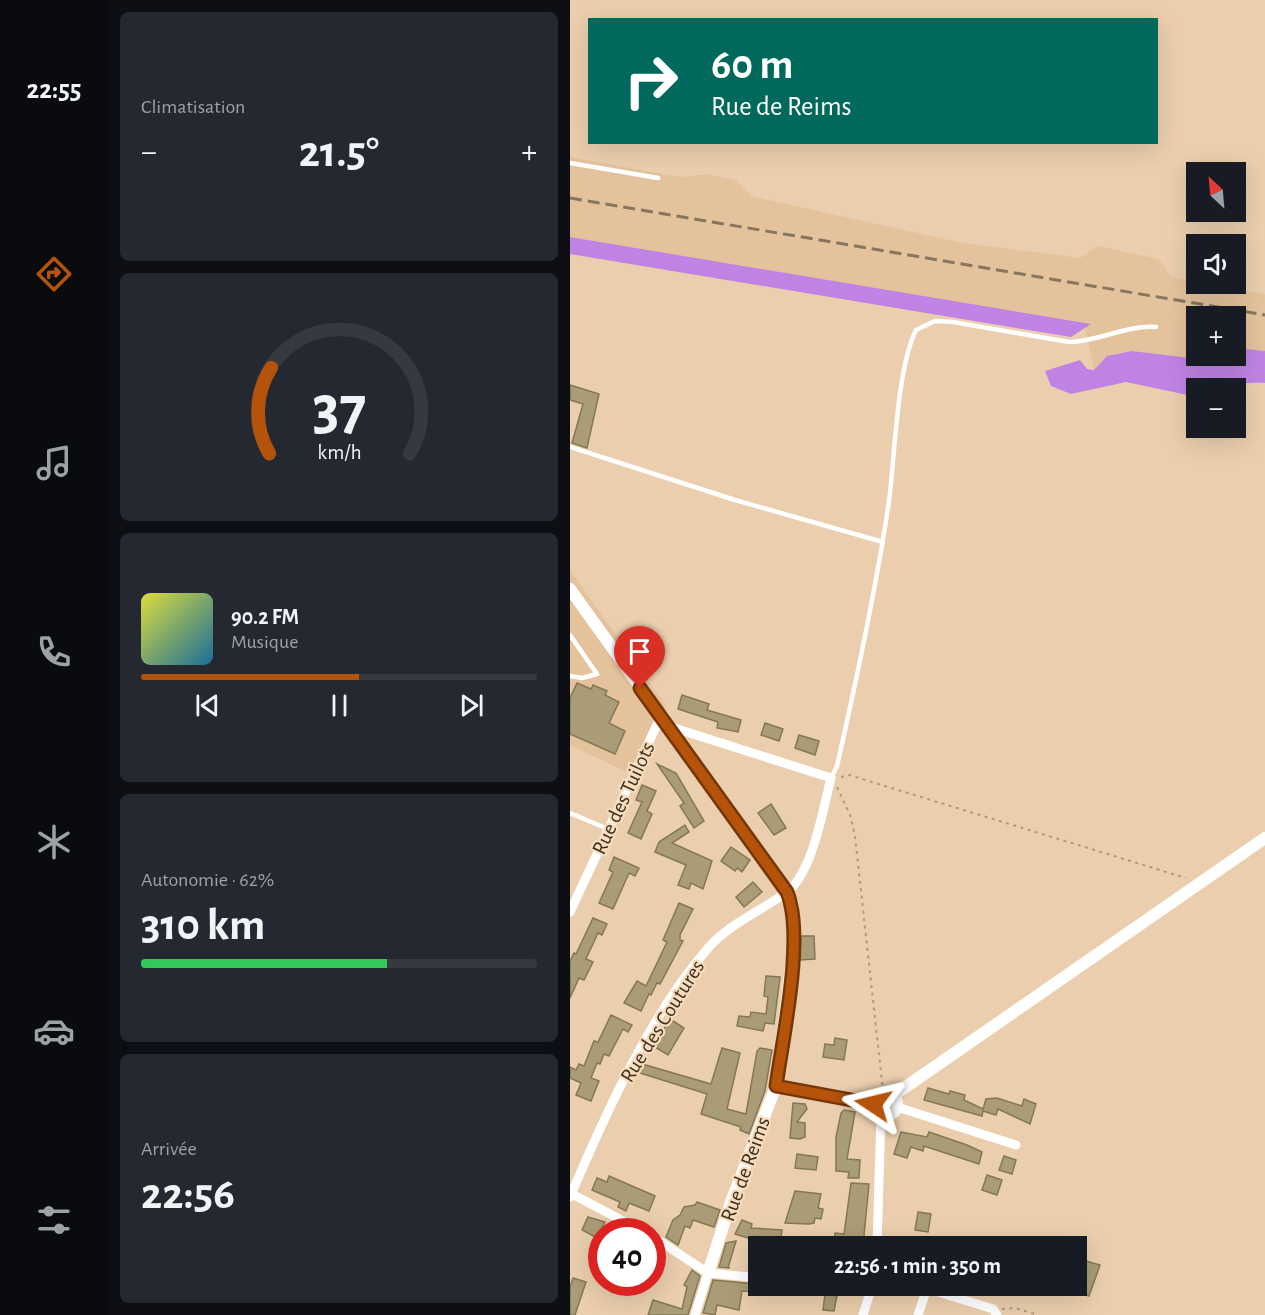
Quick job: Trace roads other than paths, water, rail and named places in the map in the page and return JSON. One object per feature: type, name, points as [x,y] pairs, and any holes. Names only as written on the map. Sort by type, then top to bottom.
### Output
[{"type":"street","name":"Rue de Reims","points":[[572,595],[665,721],[787,892],[793,904],[794,951],[776,1086],[731,1202],[695,1315]]},
{"type":"street","points":[[665,721],[831,778]]},
{"type":"street","name":"Rue des Tuilots","points":[[570,912],[608,829],[665,721]]},
{"type":"street","name":"Rue des Coutures","points":[[571,1194],[616,1093],[672,998],[711,945],[787,892],[798,881],[810,854],[831,778]]},
{"type":"street","points":[[891,1098],[1265,838]]},
{"type":"street","points":[[776,1086],[873,1104]]},
{"type":"street","points":[[891,1098],[892,1114],[881,1115],[875,1111],[873,1104],[875,1096],[891,1098],[1016,1145]]},
{"type":"street","points":[[877,1236],[881,1115]]},
{"type":"street","points":[[571,1194],[617,1218]]},
{"type":"street","points":[[666,1245],[708,1273],[748,1277]]},
{"type":"street","points":[[863,1315],[869,1296]]},
{"type":"street","points":[[918,1315],[921,1296]]},
{"type":"street","points":[[949,1296],[995,1312]]},
{"type":"lane","points":[[570,163],[658,178]]},
{"type":"lane","points":[[831,778],[851,704],[883,542],[905,366],[916,330],[935,321],[954,322],[1069,342],[1088,340],[1127,328],[1156,327]]},
{"type":"lane","points":[[570,447],[735,500],[883,542]]},
{"type":"lane","points":[[570,635],[597,674],[582,678],[570,676]]},
{"type":"lane","points":[[570,813],[608,829]]},
{"type":"railway","points":[[570,198],[1265,315]]}]
